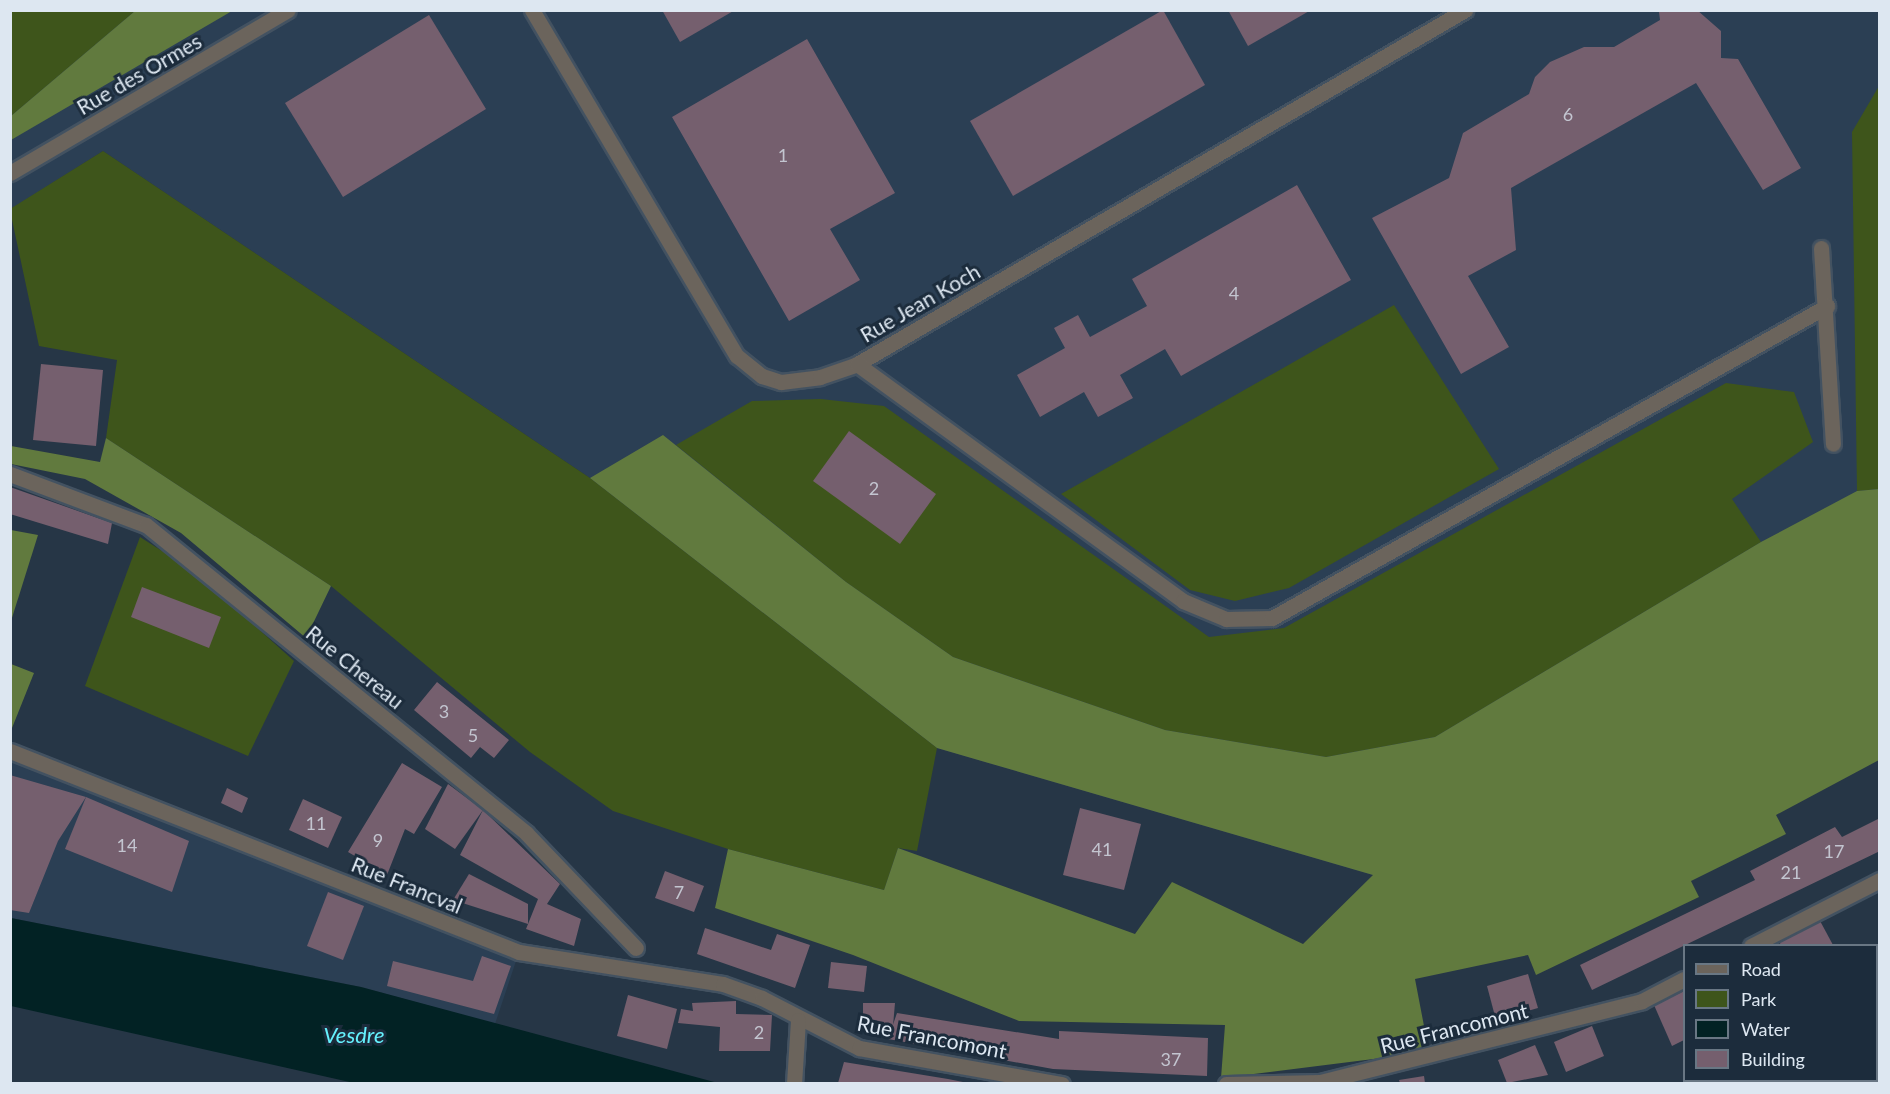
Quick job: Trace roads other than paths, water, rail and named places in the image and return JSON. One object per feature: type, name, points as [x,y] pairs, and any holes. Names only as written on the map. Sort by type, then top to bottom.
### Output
[{"type":"street","name":"Rue des Ormes","points":[[10,173],[288,10]]},
{"type":"street","name":"Rue Jean Koch","points":[[532,10],[737,356],[762,376],[781,382],[820,377],[857,364],[1465,10]]},
{"type":"street","points":[[1821,248],[1827,306],[1833,444]]},
{"type":"street","points":[[857,364],[1183,601],[1226,619],[1272,618],[1827,306]]},
{"type":"street","name":"Rue Chereau","points":[[10,474],[146,525],[526,833],[636,948]]},
{"type":"street","name":"Rue Francval","points":[[10,751],[519,952],[723,984],[762,998],[798,1020]]},
{"type":"street","points":[[1753,944],[1880,880]]},
{"type":"street","name":"Rue Francomont","points":[[1226,1083],[1320,1082],[1642,1001],[1683,980]]},
{"type":"street","points":[[794,1083],[799,1054],[798,1020]]},
{"type":"street","name":"Rue Francomont","points":[[798,1020],[859,1048],[1062,1083]]},
{"type":"water","name":"Vesdre","points":[[11,918],[361,987],[718,1083],[354,1083],[11,1006]]}]
